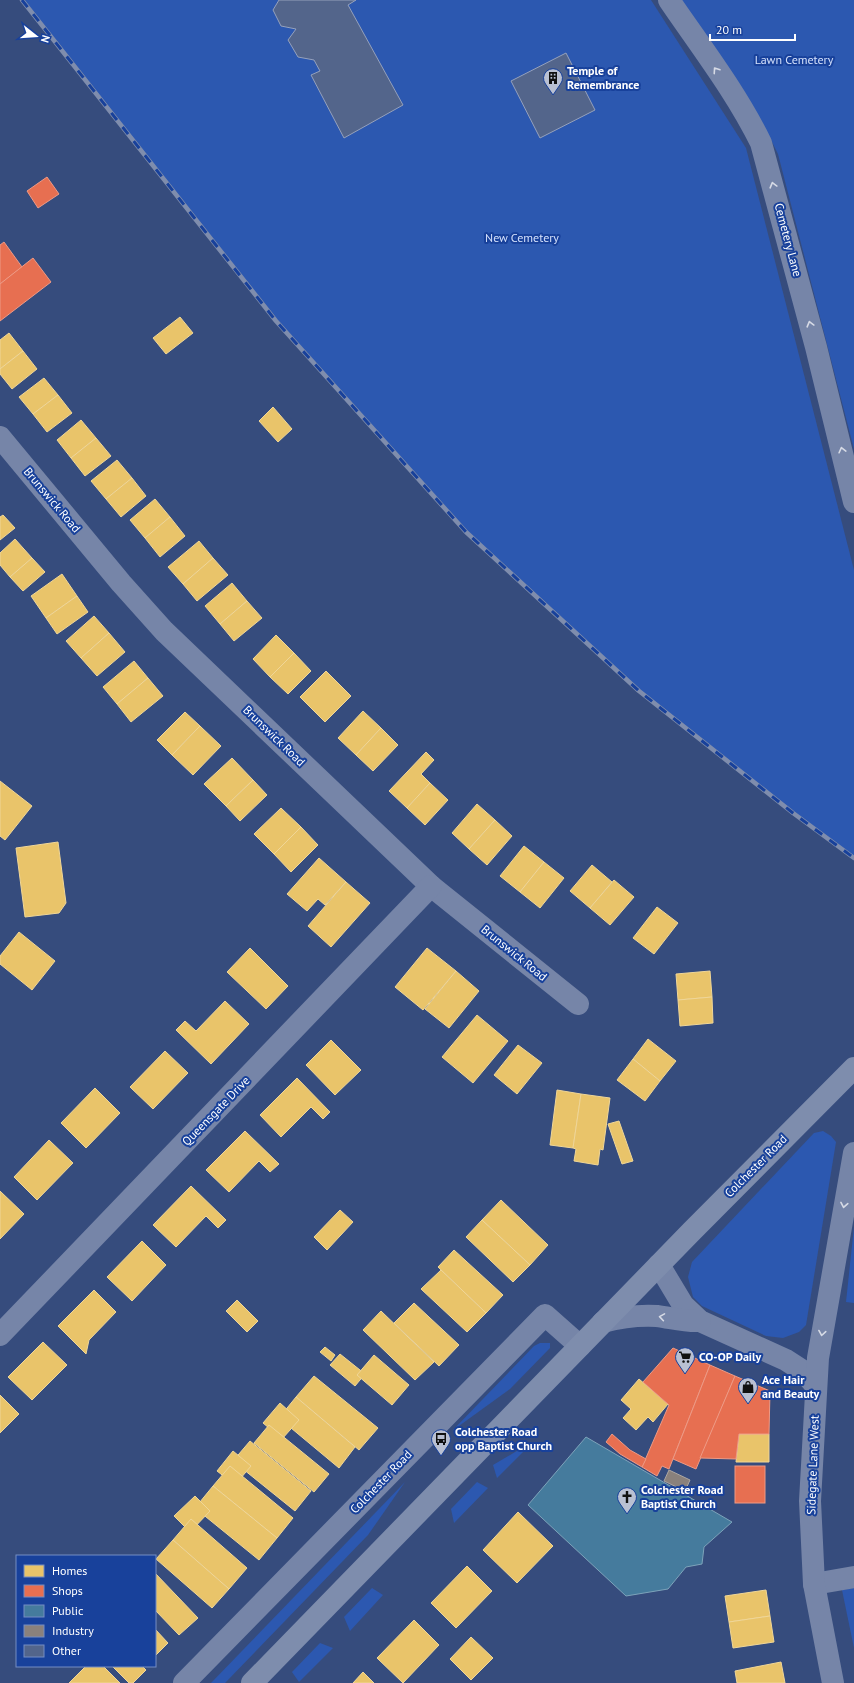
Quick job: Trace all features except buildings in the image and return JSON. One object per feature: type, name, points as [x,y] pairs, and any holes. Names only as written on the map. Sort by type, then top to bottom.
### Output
[{"type":"main road","name":"Colchester Road","points":[[252,1683],[603,1322],[854,1068]]},
{"type":"street","name":"Cemetery Lane","points":[[669,0],[735,98],[761,143],[820,362],[854,502]]},
{"type":"street","name":"Brunswick Road","points":[[0,437],[121,583],[164,631],[431,886],[578,1004]]},
{"type":"street","name":"Queensgate Drive","points":[[0,1335],[431,886]]},
{"type":"street","name":"Sidegate Lane West","points":[[833,1683],[814,1584],[810,1501],[818,1358],[854,1153]]},
{"type":"street","points":[[659,1265],[683,1305],[700,1321],[786,1360],[803,1371],[816,1386]]},
{"type":"street","name":"Colchester Road","points":[[184,1683],[545,1315],[580,1346]]},
{"type":"street","points":[[603,1322],[634,1316],[658,1316],[689,1322],[700,1321]]},
{"type":"street","points":[[814,1584],[854,1577]]},
{"type":"green space","name":"New Cemetery","points":[[22,0],[651,0],[746,148],[854,570],[854,858],[793,813],[639,691],[466,532],[276,321]]},
{"type":"green space","name":"Lawn Cemetery","points":[[680,0],[854,0],[854,449],[778,154],[767,132]]},
{"type":"green space","points":[[823,1131],[831,1136],[836,1142],[806,1325],[799,1332],[783,1338],[766,1336],[702,1306],[693,1297],[688,1277],[692,1262],[814,1133]]},
{"type":"green space","points":[[854,1227],[854,1303],[846,1302]]},
{"type":"green space","points":[[540,1343],[550,1343],[550,1348],[510,1389],[452,1431],[534,1346]]},
{"type":"green space","points":[[527,1445],[526,1449],[497,1478],[493,1465]]},
{"type":"green space","points":[[405,1482],[368,1535],[225,1683],[211,1683]]},
{"type":"green space","points":[[477,1482],[488,1488],[454,1523],[451,1509]]},
{"type":"green space","points":[[372,1588],[383,1595],[350,1631],[344,1617]]},
{"type":"green space","points":[[854,1588],[854,1648],[842,1590]]},
{"type":"green space","points":[[320,1643],[333,1648],[299,1682],[292,1672]]},
{"type":"railway","points":[[22,0],[276,321],[466,532],[639,691],[793,813],[854,858]]},
{"type":"place","name":"Temple of Remembrance","points":[[553,95]]},
{"type":"place","name":"CO-OP Daily","points":[[685,1374]]},
{"type":"place","name":"Ace Hair and Beauty","points":[[748,1404]]},
{"type":"place","name":"Colchester Road opp Baptist Church","points":[[441,1456]]},
{"type":"place","name":"Colchester Road Baptist Church","points":[[627,1514]]}]
